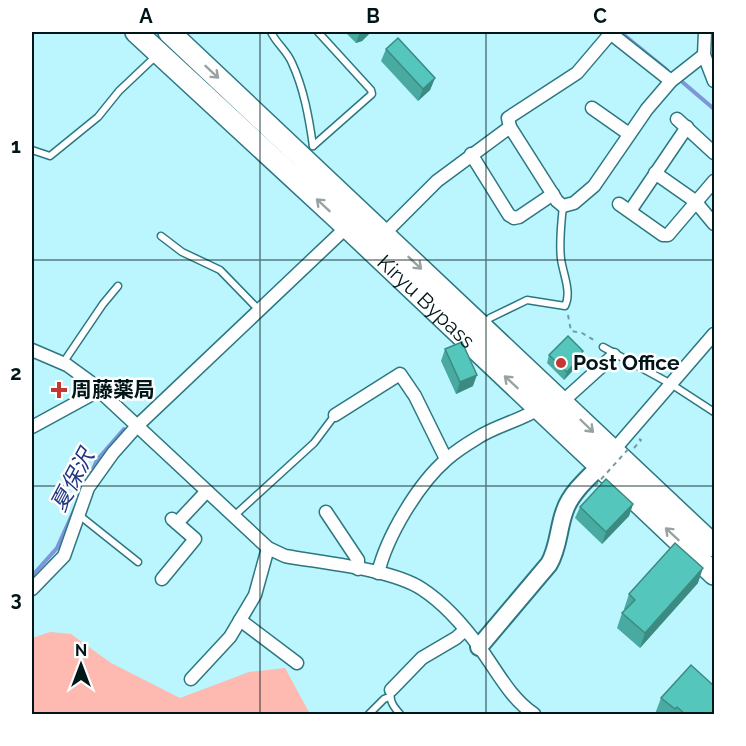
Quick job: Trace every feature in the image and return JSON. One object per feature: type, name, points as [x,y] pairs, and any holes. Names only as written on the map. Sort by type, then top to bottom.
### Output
[{"type":"highway","name":"Kiryu Bypass","points":[[136,32],[354,220],[540,408],[615,459],[714,546]]},
{"type":"highway","name":"Kiryu Bypass","points":[[170,32],[308,151],[354,220],[384,234],[562,402],[615,459],[714,574]]},
{"type":"street","points":[[671,81],[610,32],[577,73],[508,118],[510,127],[563,206],[574,203],[594,186],[647,109],[671,81],[704,55]]},
{"type":"street","points":[[705,32],[704,55],[714,81]]},
{"type":"street","points":[[592,108],[629,134]]},
{"type":"street","points":[[714,153],[682,123],[655,173],[624,207],[663,235],[668,235],[714,181]]},
{"type":"street","points":[[384,234],[430,187],[510,127]]},
{"type":"street","points":[[471,154],[509,215],[514,218],[553,194]]},
{"type":"street","points":[[655,173],[695,201],[714,224]]},
{"type":"street","points":[[32,589],[64,556],[88,488],[112,453],[137,426],[354,220]]},
{"type":"street","points":[[479,647],[549,564],[556,548],[568,502],[615,459],[672,384],[714,334]]},
{"type":"street","points":[[32,350],[63,363],[89,381],[268,548],[285,556],[397,577],[421,588],[442,605],[465,630],[509,690],[525,708],[534,714]]},
{"type":"street","points":[[562,402],[614,355]]},
{"type":"street","points":[[335,415],[400,374],[415,396],[446,459]]},
{"type":"street","points":[[32,427],[98,391]]},
{"type":"street","points":[[378,573],[383,555],[412,500],[446,459],[478,437],[530,415],[540,408]]},
{"type":"street","points":[[162,579],[195,539],[174,521],[207,491]]},
{"type":"street","points":[[326,512],[358,560],[358,569]]},
{"type":"street","points":[[191,679],[230,637],[255,595],[268,548]]},
{"type":"street","points":[[240,620],[297,663]]},
{"type":"street","points":[[390,693],[422,658],[465,630]]},
{"type":"lane","points":[[280,32],[272,35],[288,55],[307,109],[308,151]]},
{"type":"lane","points":[[308,151],[372,94],[371,90],[318,32]]},
{"type":"lane","points":[[32,150],[50,156],[66,144],[98,117],[119,91],[158,53]]},
{"type":"lane","points":[[482,326],[490,318],[527,300],[565,306],[568,293],[561,259],[563,206]]},
{"type":"lane","points":[[161,236],[182,252],[220,270],[259,310]]},
{"type":"lane","points":[[63,363],[118,286]]},
{"type":"lane","points":[[603,347],[614,355],[672,384],[714,412]]},
{"type":"lane","points":[[234,516],[314,443],[335,415]]},
{"type":"lane","points":[[79,516],[138,562]]},
{"type":"lane","points":[[369,714],[390,693]]},
{"type":"lane","points":[[390,693],[392,704],[400,714]]},
{"type":"path","points":[[565,306],[571,331],[582,333],[603,347]]},
{"type":"path","points":[[615,459],[641,440],[638,438]]},
{"type":"shaded area","points":[[50,632],[71,634],[111,663],[180,698],[249,672],[285,668],[310,714],[32,714],[32,638]]},
{"type":"building","points":[[398,38],[435,78],[423,89],[386,49]]},
{"type":"building","points":[[568,336],[583,351],[567,372],[549,355]]},
{"type":"building","points":[[462,342],[477,375],[460,382],[445,349]]},
{"type":"building","points":[[606,479],[633,504],[606,532],[580,507]]},
{"type":"building","points":[[675,543],[703,568],[645,633],[622,613],[635,600],[629,594]]},
{"type":"building","points":[[691,665],[714,686],[714,712],[712,714],[685,714],[661,698]]},
{"type":"waterway","points":[[624,35],[667,70]]},
{"type":"waterway","points":[[680,80],[714,109]]},
{"type":"waterway","name":"夏保沢","points":[[89,478],[97,460],[124,429]]},
{"type":"waterway","name":"夏保沢","points":[[32,576],[57,548],[76,506]]},
{"type":"place","name":"Post Office","points":[[561,363]]},
{"type":"place","name":"周藤薬局","points":[[59,390]]}]
